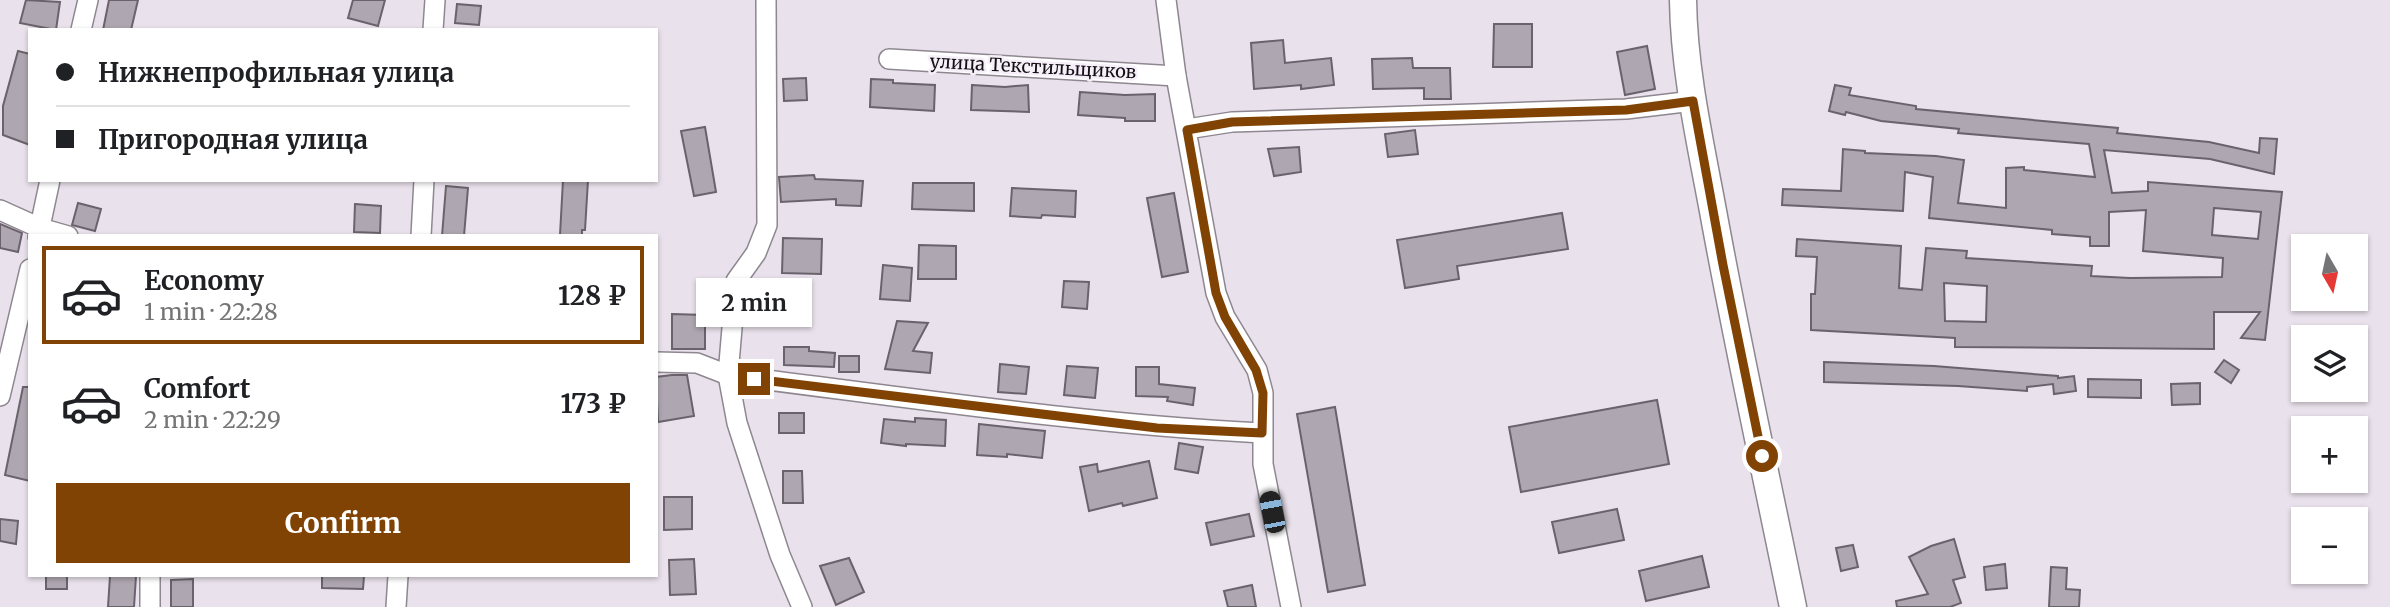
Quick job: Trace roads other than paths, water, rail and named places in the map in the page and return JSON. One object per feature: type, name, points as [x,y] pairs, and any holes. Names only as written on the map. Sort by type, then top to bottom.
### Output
[{"type":"street","points":[[81,28],[88,0]]},
{"type":"street","points":[[433,28],[435,0]]},
{"type":"street","points":[[766,0],[767,225],[756,253],[736,281],[728,375],[737,424],[780,555],[802,607]]},
{"type":"street","points":[[1166,0],[1176,76],[1216,293],[1225,317],[1256,370],[1263,393],[1263,464],[1291,607]]},
{"type":"street","points":[[1683,0],[1683,25],[1693,101],[1723,265],[1793,607]]},
{"type":"street","name":"улица Текстильщиков","points":[[889,59],[1176,76]]},
{"type":"street","points":[[1187,130],[1232,122],[1626,110],[1693,101]]},
{"type":"street","points":[[0,210],[38,232],[50,182]]},
{"type":"street","points":[[421,234],[424,182]]},
{"type":"street","points":[[0,396],[28,277]]},
{"type":"street","points":[[658,362],[697,363],[728,375],[1157,428],[1262,433]]},
{"type":"street","points":[[150,577],[150,607]]},
{"type":"street","points":[[396,607],[398,577]]}]
